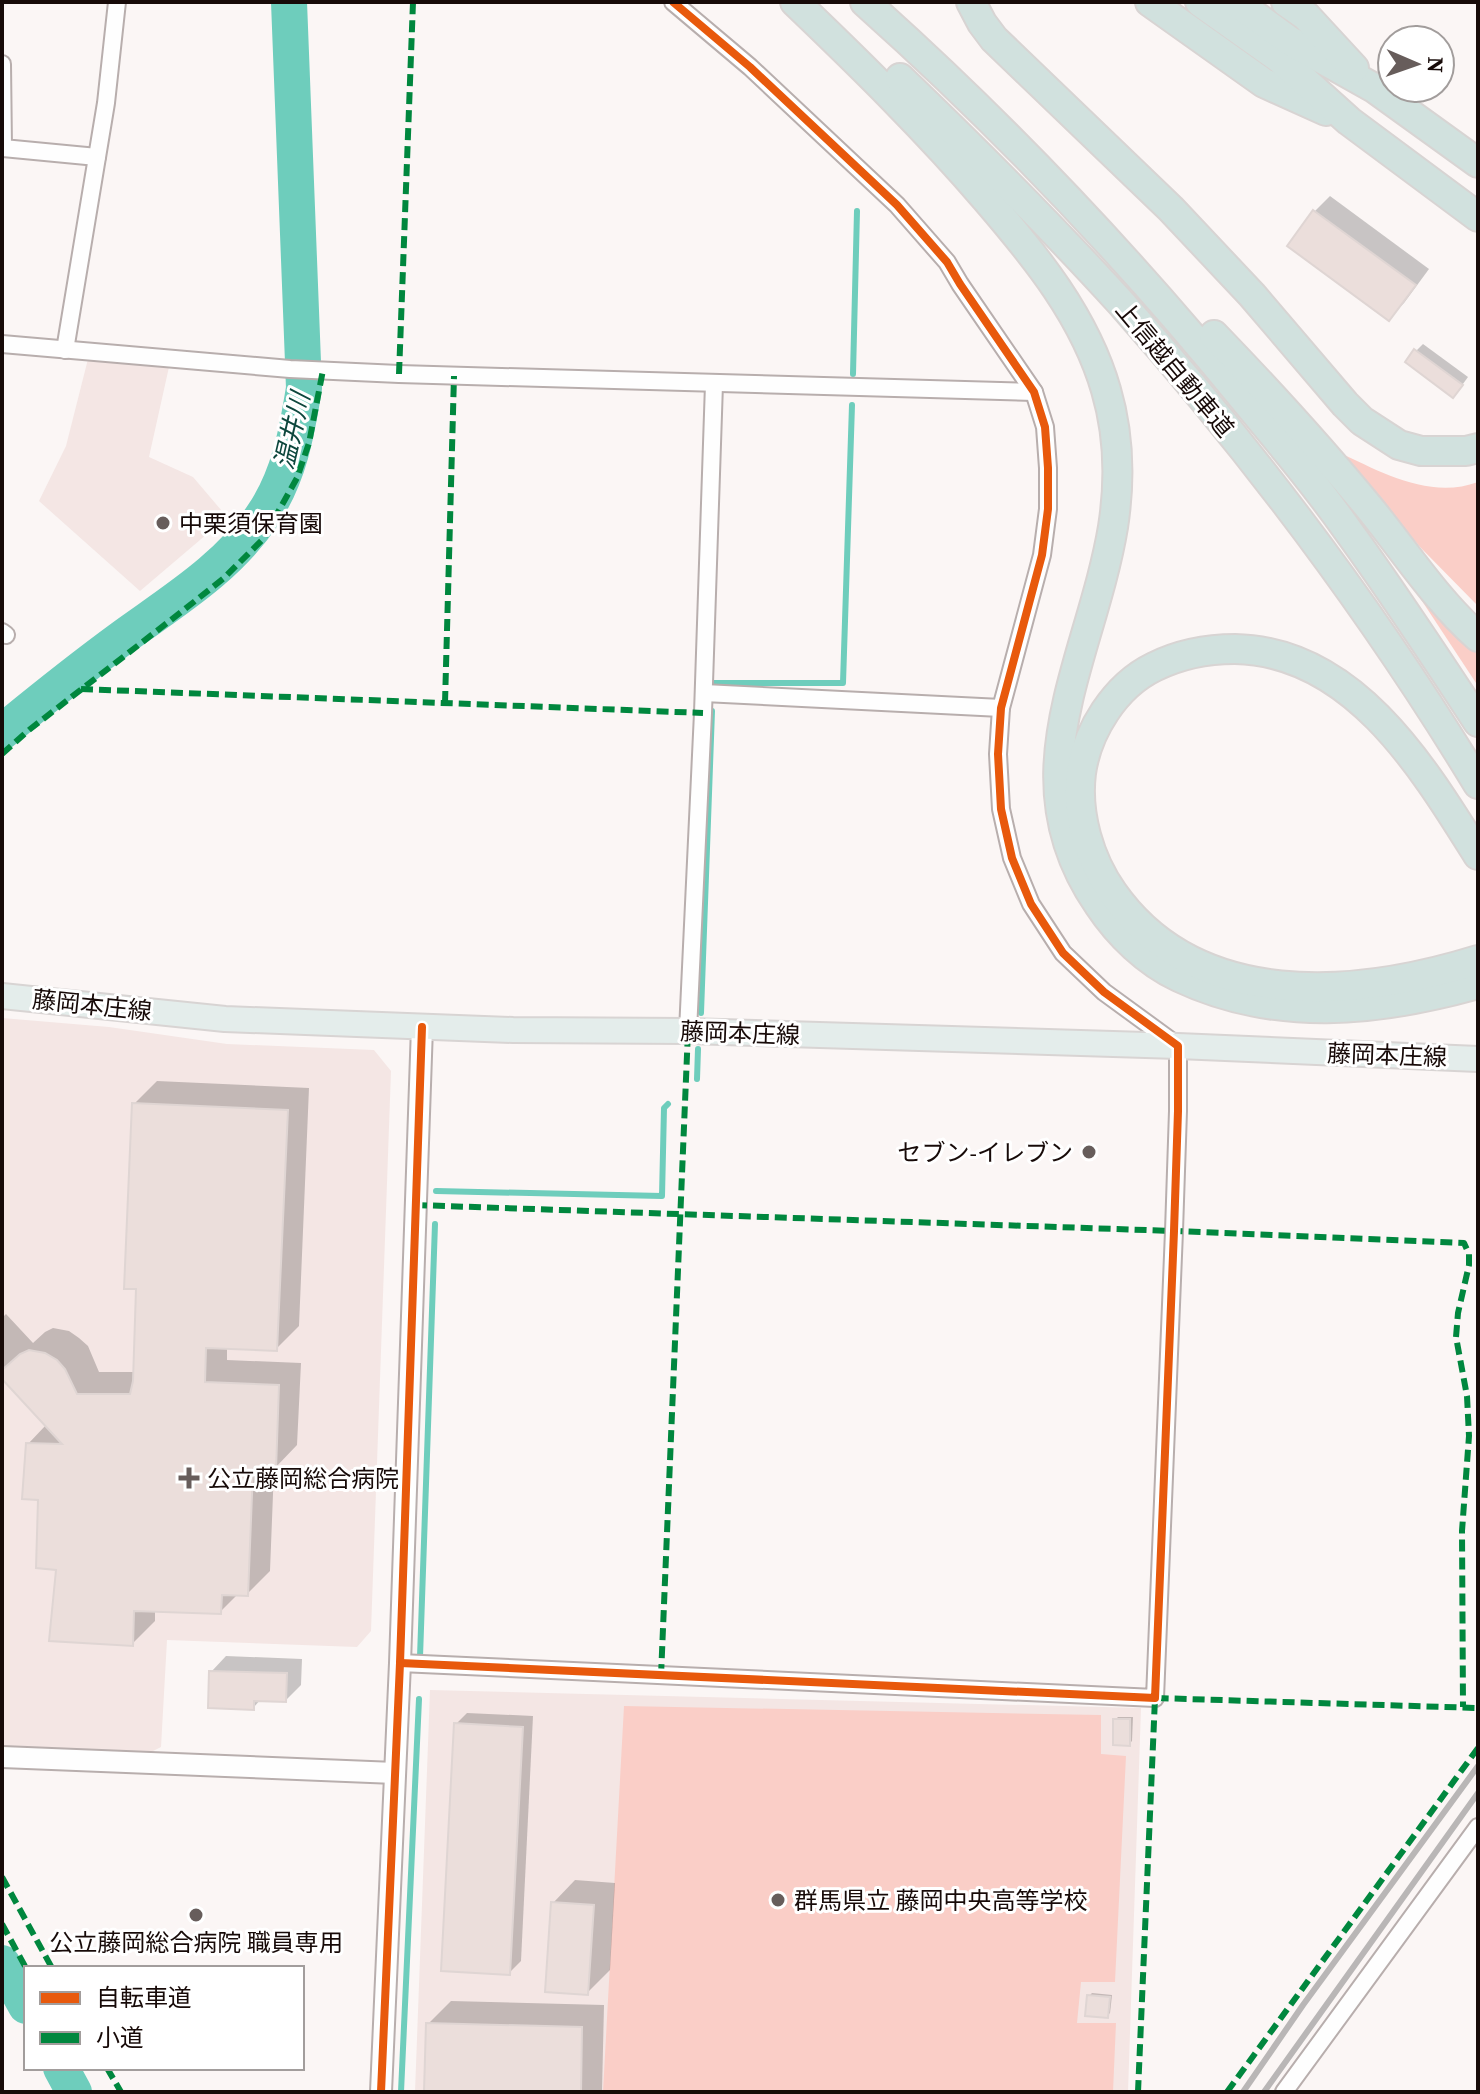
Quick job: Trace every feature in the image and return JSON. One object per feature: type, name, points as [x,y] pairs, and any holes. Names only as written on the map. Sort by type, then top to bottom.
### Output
[{"type":"highway","points":[[795,2],[902,106],[1011,228],[1063,298],[1081,328],[1103,379],[1114,425],[1117,457],[1113,526],[1065,709],[1059,801],[1073,859],[1103,911],[1132,944],[1166,971],[1216,992],[1275,1006],[1304,1009],[1365,1006],[1431,996],[1478,984]]},
{"type":"highway","name":"上信越自動車道","points":[[816,2],[893,71],[995,171],[1110,292],[1184,376],[1257,467],[1394,653],[1478,784]]},
{"type":"highway","name":"上信越自動車道","points":[[865,2],[1003,132],[1148,284],[1279,441],[1364,552],[1478,722]]},
{"type":"highway","points":[[971,2],[994,39],[1171,209],[1252,295],[1362,421],[1399,445],[1421,451],[1478,448]]},
{"type":"highway","points":[[1150,2],[1264,83],[1349,121]]},
{"type":"highway","points":[[1200,2],[1279,58],[1349,121],[1478,217]]},
{"type":"highway","points":[[1236,2],[1290,41],[1374,88],[1478,163]]},
{"type":"highway","points":[[1286,2],[1306,16],[1374,88]]},
{"type":"highway","points":[[1003,132],[1131,250],[1264,387],[1362,499],[1453,612],[1478,637]]},
{"type":"highway","points":[[1478,855],[1427,776],[1365,705],[1321,674],[1271,653],[1246,649],[1196,652],[1171,659],[1149,670],[1127,686],[1111,704],[1087,748],[1081,774],[1081,801],[1084,829],[1093,857],[1121,905],[1161,943],[1185,958],[1231,975],[1295,987],[1406,979],[1478,960]]},
{"type":"main road","name":"藤岡本庄線","points":[[2,996],[225,1019],[513,1030],[688,1031],[1178,1046],[1478,1059]]},
{"type":"street","points":[[65,350],[106,103],[117,2]]},
{"type":"street","points":[[400,1663],[1155,1698],[1174,1231],[1178,1046],[1104,992],[1063,953],[1031,904],[1012,858],[1001,809],[998,754],[1001,708],[1042,555],[1048,509],[1045,427],[1034,392],[947,262],[897,205],[750,67],[673,2]]},
{"type":"street","points":[[2,64],[3,148],[97,157]]},
{"type":"street","points":[[2,344],[290,369],[1034,392]]},
{"type":"street","points":[[688,1031],[704,693],[714,384]]},
{"type":"street","points":[[704,693],[1001,708]]},
{"type":"street","points":[[381,2092],[400,1663],[422,1027]]},
{"type":"street","points":[[2,1757],[395,1773]]},
{"type":"street","points":[[1284,2092],[1478,1827]]},
{"type":"shaded area","points":[[88,359],[169,367],[149,457],[193,477],[227,517],[140,591],[39,501],[66,446]]},
{"type":"shaded area","points":[[1338,452],[1389,475],[1424,486],[1460,487],[1478,482],[1478,606],[1421,548]]},
{"type":"shaded area","points":[[1397,563],[1478,654],[1478,686]]},
{"type":"shaded area","name":"公立藤岡総合病院","points":[[2,1018],[109,1027],[227,1044],[374,1050],[391,1071],[371,1631],[357,1647],[167,1640],[161,1747],[151,1752],[2,1747]]},
{"type":"shaded area","name":"群馬県立 藤岡中央高等学校","points":[[430,1690],[1141,1708],[1128,2092],[415,2092]]},
{"type":"shaded area","name":"群馬県立 藤岡中央高等学校","points":[[624,1706],[1101,1715],[1101,1754],[1126,1756],[1115,1982],[1081,1982],[1077,2023],[1116,2023],[1113,2092],[603,2092]]},
{"type":"building","points":[[1313,210],[1416,285],[1389,321],[1287,246]]},
{"type":"building","points":[[1414,349],[1463,385],[1453,398],[1405,362]]},
{"type":"building","points":[[132,1103],[288,1110],[277,1351],[206,1348],[205,1382],[279,1385],[276,1470],[253,1469],[248,1596],[222,1595],[221,1614],[134,1611],[133,1646],[49,1641],[56,1570],[36,1568],[38,1500],[22,1499],[26,1443],[62,1444],[2,1379],[2,1370],[29,1350],[45,1353],[65,1369],[77,1394],[130,1394],[136,1289],[124,1289]]},
{"type":"building","points":[[209,1671],[287,1673],[286,1702],[254,1701],[254,1710],[208,1708]]},
{"type":"building","points":[[1113,1719],[1130,1719],[1130,1746],[1113,1745]]},
{"type":"building","points":[[454,1723],[523,1727],[510,1975],[441,1971]]},
{"type":"building","points":[[551,1902],[594,1905],[588,1995],[545,1992]]},
{"type":"building","points":[[1087,1995],[1110,1997],[1108,2018],[1085,2016]]},
{"type":"building","points":[[426,2023],[582,2027],[581,2092],[424,2092]]},
{"type":"waterway","name":"温井川","points":[[2,732],[216,567],[263,515],[286,470],[304,388],[289,2]]},
{"type":"waterway","points":[[853,374],[857,211]]},
{"type":"waterway","points":[[713,683],[843,683],[852,405]]},
{"type":"waterway","points":[[701,1013],[712,711]]},
{"type":"waterway","points":[[697,1079],[698,1049]]},
{"type":"waterway","points":[[436,1191],[662,1196],[664,1108],[668,1104]]},
{"type":"waterway","points":[[420,1657],[435,1224]]},
{"type":"waterway","points":[[401,2092],[419,1699]]},
{"type":"waterway","name":"温井川","points":[[2,1963],[24,2002]]},
{"type":"waterway","name":"温井川","points":[[62,2070],[74,2092]]},
{"type":"railway","points":[[1243,2092],[1478,1766]]},
{"type":"railway","points":[[1264,2092],[1478,1793]]},
{"type":"marked path","points":[[399,374],[413,2]]},
{"type":"marked path","points":[[2,754],[224,578],[263,539],[297,478],[309,443],[323,370]]},
{"type":"marked path","points":[[445,703],[454,376]]},
{"type":"marked path","points":[[81,689],[703,713]]},
{"type":"marked path","points":[[661,1676],[688,1031]]},
{"type":"marked path","points":[[415,1205],[1464,1243],[1469,1254],[1469,1265],[1456,1337],[1467,1396],[1469,1436],[1462,1531],[1463,1707]]},
{"type":"marked path","points":[[1138,2092],[1155,1698],[1478,1708]]},
{"type":"marked path","points":[[1227,2092],[1478,1748]]},
{"type":"marked path","points":[[2,1877],[51,1966]]},
{"type":"marked path","points":[[2,1924],[25,1966]]},
{"type":"marked path","points":[[108,2070],[121,2092]]},
{"type":"cycle path","points":[[400,1663],[1155,1698],[1174,1231],[1178,1046],[1104,992],[1063,953],[1031,904],[1012,858],[1001,809],[998,754],[1001,708],[1042,555],[1048,509],[1045,427],[1034,392],[947,262],[897,205],[750,67],[673,2]]},
{"type":"cycle path","points":[[381,2092],[400,1663],[422,1027]]},
{"type":"place","name":"中栗須保育園","points":[[163,523]]},
{"type":"place","name":"セブン-イレブン","points":[[1089,1152]]},
{"type":"place","name":"公立藤岡総合病院","points":[[189,1478]]},
{"type":"place","name":"群馬県立 藤岡中央高等学校","points":[[778,1900]]},
{"type":"place","name":"公立藤岡総合病院 職員専用","points":[[196,1915]]}]
